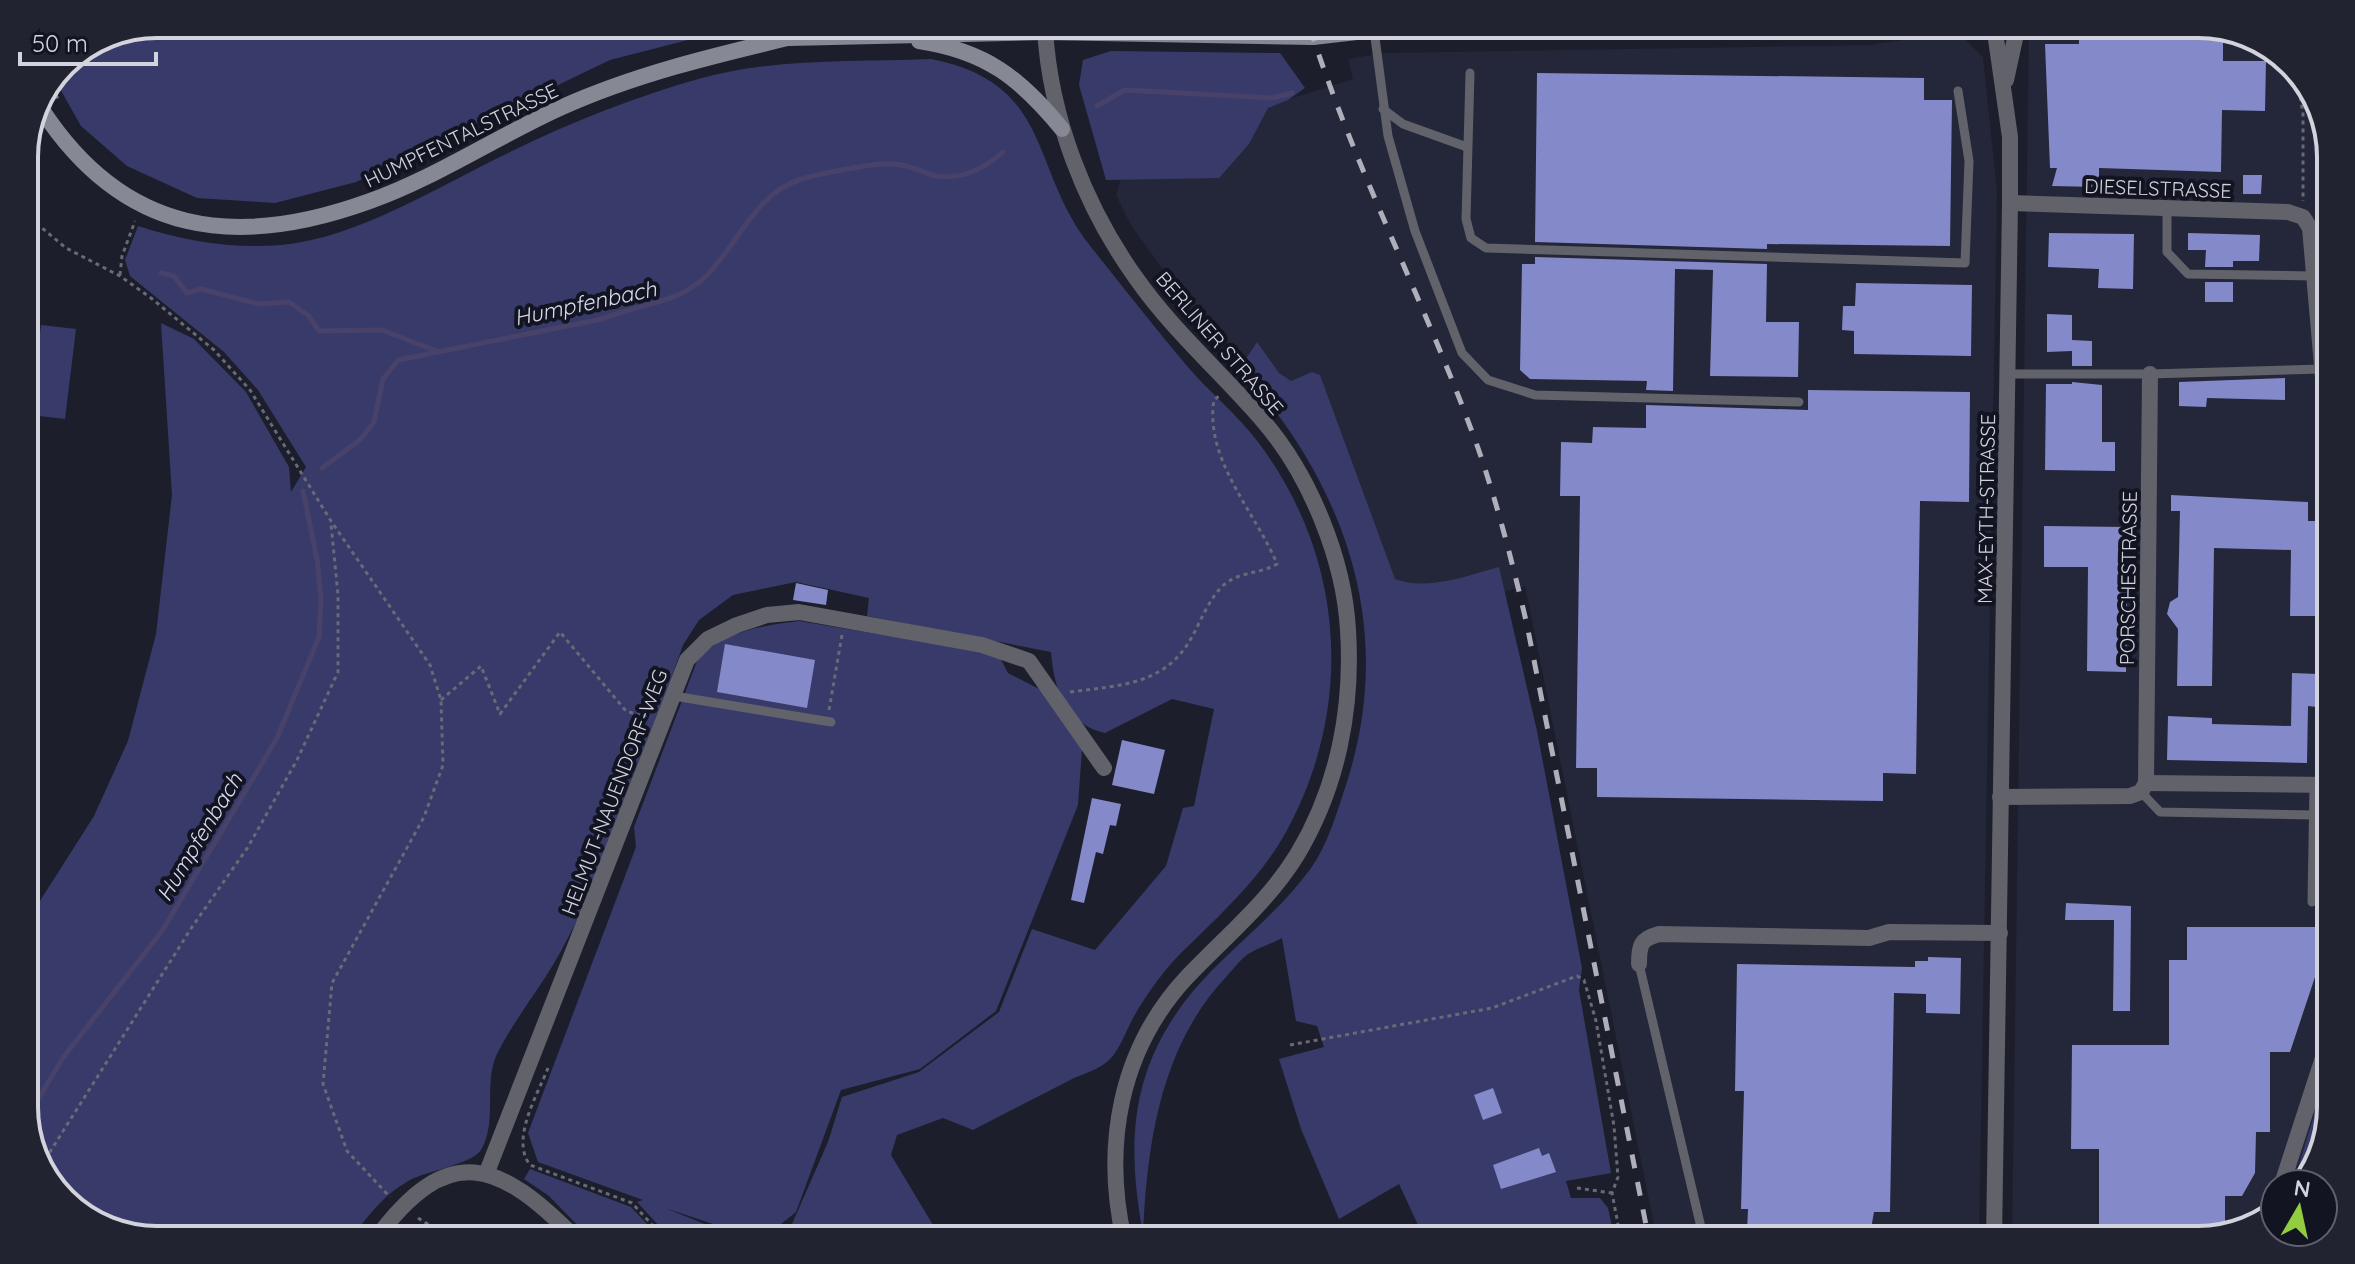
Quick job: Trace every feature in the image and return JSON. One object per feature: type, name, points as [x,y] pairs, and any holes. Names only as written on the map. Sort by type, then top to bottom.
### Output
[{"type":"street","name":"HUMPFENTALSTRASSE","points":[[46,115],[82,161],[141,207],[200,224],[260,228],[295,222],[371,201],[562,107],[636,79],[731,50],[789,38]]},
{"type":"street","points":[[901,38],[938,44],[973,55],[1030,90],[1062,129]]},
{"type":"street","name":"BERLINER STRASSE","points":[[1046,38],[1048,67],[1062,129],[1116,247],[1137,280],[1267,424],[1303,482],[1331,549],[1348,625],[1349,682],[1342,739],[1328,788],[1308,834],[1266,896],[1184,980],[1157,1015],[1135,1055],[1118,1111],[1115,1140],[1113,1168],[1122,1226]]},
{"type":"street","name":"MAX-EYTH-STRASSE","points":[[1994,1226],[2010,203],[2005,85],[1996,38]]},
{"type":"street","name":"MAX-EYTH-STRASSE","points":[[2005,85],[2015,38]]},
{"type":"street","name":"DIESELSTRASSE","points":[[2010,203],[2288,212],[2303,217]]},
{"type":"street","points":[[2303,217],[2310,228],[2317,316]]},
{"type":"street","name":"PORSCHESTRASSE","points":[[2144,787],[2150,374]]},
{"type":"street","name":"HELMUT-NAUENDORF-WEG","points":[[487,1172],[687,660],[708,639],[767,615],[799,612],[982,645],[1029,661],[1104,768]]},
{"type":"street","points":[[2000,797],[2130,796],[2144,787],[2317,785]]},
{"type":"street","points":[[1639,964],[1639,946],[1646,938],[1659,934],[1869,938],[1889,932],[2000,933]]},
{"type":"street","points":[[2287,1168],[2317,1076]]},
{"type":"street","points":[[385,1226],[400,1206],[425,1187],[453,1173],[487,1172],[515,1185],[542,1204],[563,1226]]},
{"type":"lane","points":[[1373,38],[1383,109],[1415,231],[1462,353],[1488,380],[1535,395],[1799,402]]},
{"type":"lane","points":[[1470,73],[1466,219],[1471,238],[1486,248],[1965,263],[1969,161],[1958,91]]},
{"type":"lane","points":[[1383,109],[1403,124],[1467,147]]},
{"type":"lane","points":[[2167,208],[2167,252],[2188,274],[2314,276]]},
{"type":"lane","points":[[2008,374],[2317,369]]},
{"type":"lane","points":[[674,696],[829,722]]},
{"type":"lane","points":[[2144,787],[2160,812],[2314,815]]},
{"type":"lane","points":[[2312,902],[2314,815],[2317,805]]},
{"type":"lane","points":[[1639,964],[1701,1226]]},
{"type":"path","points":[[56,95],[60,102]]},
{"type":"path","points":[[2300,97],[2303,217]]},
{"type":"path","points":[[120,276],[122,256],[141,207]]},
{"type":"path","points":[[38,225],[66,248],[120,276],[184,323],[250,390],[331,521],[430,665],[441,700],[443,765],[424,817],[332,983],[323,1084],[347,1151],[400,1206],[431,1226]]},
{"type":"path","points":[[1053,695],[1148,681],[1185,649],[1207,608],[1225,585],[1246,572],[1264,572],[1277,564],[1263,530],[1226,468],[1211,415],[1214,400]]},
{"type":"path","points":[[48,1155],[192,927],[248,847],[297,760],[338,672],[338,595],[331,521]]},
{"type":"path","points":[[829,722],[844,619]]},
{"type":"path","points":[[441,700],[481,666],[500,714],[560,632],[626,711],[663,723]]},
{"type":"path","points":[[1290,1045],[1492,1008],[1577,976],[1584,980],[1596,1021],[1614,1126],[1618,1177],[1612,1193],[1618,1226]]},
{"type":"path","points":[[549,1064],[523,1134],[526,1159],[530,1165],[632,1203],[653,1226]]},
{"type":"path","points":[[1577,1188],[1612,1193]]},
{"type":"shaded area","points":[[696,38],[610,60],[356,182],[275,203],[197,198],[127,166],[81,126],[60,89],[91,58],[111,47],[134,40]]},
{"type":"shaded area","points":[[1917,38],[1964,38],[1983,57],[1997,191],[1979,1226],[1654,1226],[1525,586],[1467,601],[1382,592],[1284,414],[1192,310],[1131,225],[1116,195],[1124,169],[1267,106],[1353,79],[1348,59],[1383,53],[1869,45]]},
{"type":"shaded area","points":[[2029,38],[2198,38],[2229,42],[2251,50],[2288,78],[2305,104],[2313,127],[2317,157],[2317,1106],[2298,1168],[2259,1168],[2259,1209],[2229,1222],[2198,1226],[2012,1226]]},
{"type":"shaded area","points":[[1111,51],[1280,53],[1305,88],[1288,100],[1268,108],[1249,144],[1219,178],[1106,180],[1079,85],[1083,60]]},
{"type":"shaded area","points":[[931,59],[971,71],[1000,88],[1020,109],[1071,218],[1091,247],[1187,366],[1258,442],[1287,487],[1309,534],[1323,583],[1330,633],[1330,684],[1323,734],[1308,784],[1276,849],[1238,896],[1162,975],[1138,1009],[1113,1056],[1105,1063],[973,1130],[943,1118],[897,1135],[891,1155],[934,1226],[791,1226],[828,1142],[842,1097],[919,1072],[999,1012],[1032,929],[1095,950],[1166,866],[1183,808],[1194,806],[1214,709],[1172,699],[1105,733],[1080,722],[1064,703],[1055,679],[1051,652],[867,616],[869,598],[796,582],[733,595],[699,620],[683,645],[597,877],[561,951],[497,1054],[491,1077],[489,1127],[481,1150],[476,1155],[400,1186],[361,1226],[157,1226],[119,1220],[91,1206],[67,1186],[58,1173],[40,1130],[38,904],[94,816],[128,741],[156,634],[172,495],[161,323],[194,339],[246,392],[289,467],[291,492],[306,467],[258,390],[224,352],[130,276],[125,260],[138,226],[191,240],[226,245],[281,245],[310,240],[369,221],[510,152],[629,101],[730,72],[787,64]]},
{"type":"shaded area","points":[[41,325],[76,329],[65,419],[38,416]]},
{"type":"shaded area","points":[[1257,342],[1279,373],[1291,381],[1312,372],[1320,375],[1395,579],[1434,583],[1499,567],[1537,731],[1582,968],[1579,990],[1611,1173],[1566,1181],[1571,1198],[1600,1198],[1608,1208],[1612,1226],[1418,1226],[1399,1184],[1339,1219],[1301,1129],[1279,1059],[1324,1047],[1317,1026],[1296,1021],[1282,938],[1242,959],[1205,1003],[1187,1033],[1172,1064],[1154,1131],[1142,1226],[1135,1136],[1145,1077],[1157,1048],[1194,990],[1284,901],[1317,859],[1346,785],[1360,727],[1366,671],[1363,616],[1352,562],[1334,511],[1308,461],[1277,413],[1240,368]]},
{"type":"shaded area","points":[[799,621],[998,654],[1008,673],[1041,690],[1082,749],[1078,805],[996,1011],[920,1069],[841,1090],[796,1212],[778,1226],[719,1226],[665,1208],[709,1226],[659,1226],[637,1202],[643,1200],[538,1162],[528,1133],[636,847],[634,827],[699,656],[722,640],[759,627]]},
{"type":"shaded area","points":[[2317,1106],[2313,1138],[2305,1160],[2298,1168]]},
{"type":"shaded area","points":[[530,1169],[631,1207],[649,1226],[578,1226],[549,1196],[524,1179]]},
{"type":"building","points":[[2079,38],[2223,41],[2223,61],[2266,61],[2265,111],[2222,110],[2221,172],[2099,168],[2099,187],[2052,186],[2057,168],[2050,168],[2045,44],[2079,44]]},
{"type":"building","points":[[1537,73],[1924,78],[1924,100],[1952,100],[1950,246],[1767,244],[1767,249],[1535,242]]},
{"type":"building","points":[[2243,175],[2262,175],[2261,194],[2243,194]]},
{"type":"building","points":[[2049,233],[2134,234],[2133,289],[2098,288],[2099,269],[2048,267]]},
{"type":"building","points":[[2188,233],[2260,235],[2259,261],[2233,261],[2233,267],[2205,267],[2206,250],[2188,250]]},
{"type":"building","points":[[1535,257],[1767,264],[1766,322],[1799,322],[1798,377],[1710,376],[1713,270],[1675,269],[1673,391],[1646,390],[1647,381],[1530,379],[1520,370],[1522,264],[1535,264]]},
{"type":"building","points":[[2205,282],[2233,282],[2233,302],[2205,302]]},
{"type":"building","points":[[1856,283],[1972,285],[1971,356],[1854,354],[1854,331],[1842,330],[1843,306],[1855,306]]},
{"type":"building","points":[[2047,314],[2072,315],[2072,340],[2092,341],[2092,366],[2072,366],[2072,351],[2047,352]]},
{"type":"building","points":[[2285,378],[2285,400],[2207,398],[2206,407],[2179,406],[2179,382]]},
{"type":"building","points":[[2072,382],[2102,385],[2102,442],[2115,442],[2115,471],[2045,470],[2046,384]]},
{"type":"building","points":[[1808,390],[1970,392],[1969,502],[1920,501],[1916,774],[1883,773],[1883,801],[1597,797],[1597,768],[1576,768],[1580,496],[1560,496],[1561,442],[1592,443],[1593,427],[1646,428],[1646,405],[1808,410]]},
{"type":"building","points":[[2171,495],[2308,502],[2308,521],[2317,521],[2317,616],[2290,616],[2291,550],[2214,548],[2212,686],[2177,686],[2178,629],[2167,614],[2170,602],[2178,597],[2180,511],[2171,511]]},
{"type":"building","points":[[2044,526],[2128,527],[2126,672],[2087,671],[2088,567],[2044,567]]},
{"type":"building","points":[[796,583],[828,590],[826,605],[793,600]]},
{"type":"building","points":[[725,644],[815,660],[807,708],[717,692]]},
{"type":"building","points":[[2292,673],[2317,674],[2317,707],[2308,706],[2307,763],[2167,760],[2168,716],[2212,718],[2212,724],[2291,726]]},
{"type":"building","points":[[1122,740],[1165,750],[1154,794],[1112,785]]},
{"type":"building","points":[[1092,798],[1121,804],[1116,826],[1110,825],[1103,854],[1096,852],[1084,903],[1071,900]]},
{"type":"building","points":[[2066,903],[2131,906],[2130,1011],[2113,1011],[2114,920],[2065,920]]},
{"type":"building","points":[[2187,927],[2317,927],[2317,971],[2290,1052],[2270,1052],[2270,1132],[2256,1132],[2255,1173],[2242,1196],[2225,1196],[2225,1223],[2198,1226],[2099,1226],[2099,1149],[2071,1149],[2072,1045],[2169,1045],[2169,960],[2187,960]]},
{"type":"building","points":[[1928,957],[1961,958],[1960,1014],[1926,1013],[1926,994],[1894,993],[1890,1212],[1874,1212],[1872,1226],[1747,1226],[1748,1209],[1741,1209],[1744,1091],[1735,1091],[1737,964],[1915,967],[1915,961],[1928,961]]},
{"type":"building","points":[[1493,1088],[1502,1113],[1483,1120],[1474,1095]]},
{"type":"building","points":[[1539,1148],[1542,1156],[1549,1153],[1556,1172],[1501,1189],[1493,1165]]},
{"type":"waterway","name":"Humpfenbach","points":[[1097,106],[1125,90],[1272,98],[1292,93]]},
{"type":"waterway","name":"Humpfenbach","points":[[322,468],[361,439],[374,422],[383,379],[398,360],[602,319],[680,294],[692,288],[715,267],[770,197],[799,180],[887,164],[906,166],[936,176],[955,176],[981,168],[1003,152]]},
{"type":"waterway","points":[[161,273],[174,276],[187,293],[201,289],[259,304],[289,302],[309,316],[319,331],[382,330],[439,352]]},
{"type":"waterway","name":"Humpfenbach","points":[[38,1100],[62,1059],[162,931],[277,738],[319,637],[321,599],[317,559],[303,491]]},
{"type":"railway","points":[[1313,38],[1348,134],[1458,395],[1499,514],[1527,625],[1646,1226]]}]
